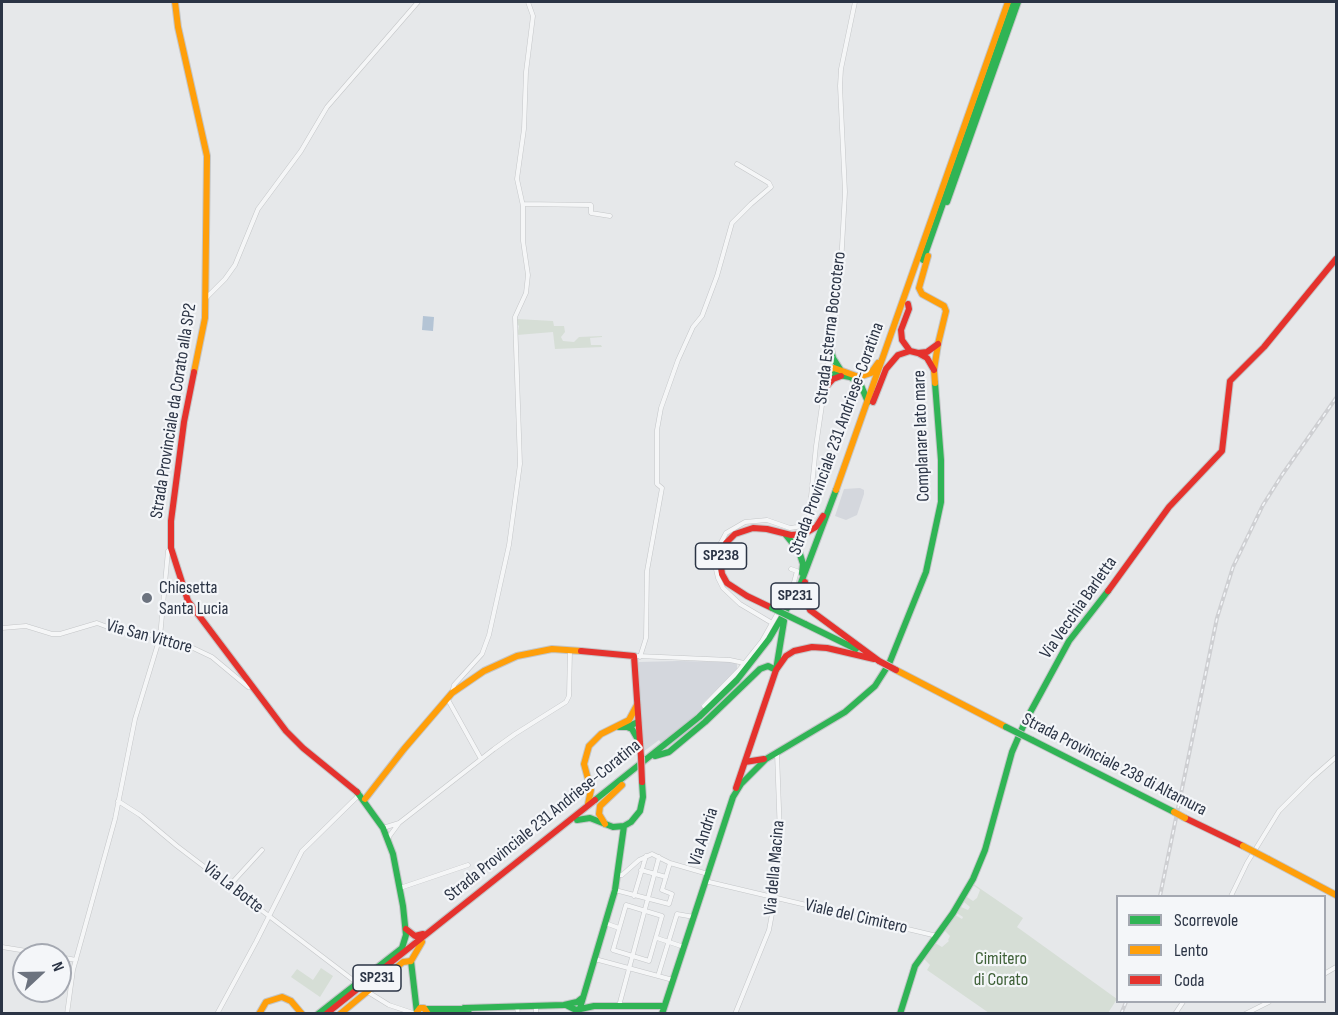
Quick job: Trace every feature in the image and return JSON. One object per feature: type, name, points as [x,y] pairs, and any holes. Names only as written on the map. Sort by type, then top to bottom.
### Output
[{"type":"main road","name":"Strada Provinciale da Corato alla SP2","points":[[175,2],[178,27],[207,156],[208,200],[205,318],[184,422],[176,476],[171,521],[171,548],[179,580],[188,601],[203,623],[286,731],[362,797],[383,828],[388,838],[400,888],[406,929],[405,942]]},
{"type":"main road","name":"Strada Provinciale 231 Andriese-Coratina","points":[[326,1014],[587,806],[709,714],[762,655],[795,604],[808,571],[870,402],[887,346],[1008,2]]},
{"type":"main road","name":"Strada Provinciale 231 Andriese-Coratina","points":[[332,1014],[577,820],[699,717],[724,693],[762,648],[790,605],[804,576],[908,304],[1016,2]]},
{"type":"main road","name":"Complanare lato mare","points":[[733,797],[741,784],[761,762],[856,704],[879,680],[891,658],[926,572],[939,520],[941,460],[934,370],[946,311],[938,301],[922,294],[919,288],[920,280],[1016,2]]},
{"type":"main road","name":"Via Vecchia Barletta","points":[[900,1014],[915,966],[937,937],[973,879],[985,850],[1012,752],[1025,722],[1069,641],[1120,576],[1169,507],[1188,484],[1222,451],[1230,381],[1264,347],[1336,259]]},
{"type":"main road","points":[[908,304],[909,309],[901,330],[902,340],[910,351]]},
{"type":"main road","points":[[927,355],[938,344]]},
{"type":"main road","points":[[830,346],[833,358],[840,369]]},
{"type":"main road","points":[[826,370],[840,369],[854,377],[866,376],[875,369],[887,346]]},
{"type":"main road","points":[[870,402],[891,361],[898,355],[910,351],[935,357]]},
{"type":"main road","points":[[927,355],[934,370]]},
{"type":"main road","points":[[826,370],[860,383],[870,402]]},
{"type":"main road","points":[[824,389],[834,379],[844,376]]},
{"type":"main road","points":[[786,535],[804,534],[818,524],[843,469]]},
{"type":"main road","name":"SP238","points":[[786,535],[759,528],[747,529],[730,538],[721,554],[722,574],[727,583],[747,596],[879,661]]},
{"type":"main road","points":[[786,535],[796,546],[802,564],[801,576],[790,605]]},
{"type":"main road","points":[[808,571],[803,594],[810,610],[879,661]]},
{"type":"main road","name":"Via Andria","points":[[662,1014],[776,670],[784,621]]},
{"type":"main road","points":[[655,756],[669,752],[760,669],[768,666],[776,670],[786,656],[794,651],[812,647],[827,648],[879,661]]},
{"type":"main road","points":[[362,797],[449,695],[484,671],[517,656],[552,649],[637,656],[637,705],[643,797],[640,811],[631,822],[624,826],[613,827],[590,818],[577,820]]},
{"type":"main road","name":"Strada Provinciale 238 di Altamura","points":[[879,661],[1336,894]]},
{"type":"main road","points":[[628,724],[637,705]]},
{"type":"main road","points":[[587,806],[591,795],[584,765],[589,746],[601,734],[638,722]]},
{"type":"main road","points":[[628,724],[640,743]]},
{"type":"main road","points":[[745,762],[751,767],[761,762],[749,749]]},
{"type":"main road","points":[[590,783],[599,790],[619,784]]},
{"type":"main road","points":[[605,824],[600,818],[600,806],[619,784]]},
{"type":"main road","points":[[573,1008],[583,997],[615,890],[624,826]]},
{"type":"main road","points":[[406,929],[415,936]]},
{"type":"main road","points":[[318,1014],[402,948],[405,942],[415,936],[428,933]]},
{"type":"main road","points":[[417,1013],[411,961],[422,942]]},
{"type":"main road","points":[[340,1014],[405,961],[411,961]]},
{"type":"main road","points":[[397,968],[411,961]]},
{"type":"main road","points":[[404,965],[411,972]]},
{"type":"main road","points":[[414,995],[426,1010]]},
{"type":"main road","points":[[259,1014],[266,1002],[282,997],[291,1001],[302,1014]]},
{"type":"main road","points":[[417,1013],[419,1009],[464,1012],[480,1009],[517,1010],[536,1006],[573,1008],[664,1006]]},
{"type":"main road","points":[[435,1014],[452,1011],[464,1012]]},
{"type":"street","points":[[206,298],[235,265],[258,209],[301,151],[327,107],[418,2]]},
{"type":"street","points":[[481,759],[449,695],[454,685],[482,654],[489,635],[508,545],[520,464],[515,317],[526,293],[528,275],[523,242],[523,204],[517,179],[524,129],[526,72],[533,16],[528,2]]},
{"type":"street","name":"Strada Esterna Boccotero","points":[[772,623],[740,604],[723,588],[715,565],[716,554],[718,545],[726,533],[745,522],[767,520],[790,528],[797,527],[809,517],[826,370],[840,283],[845,192],[840,77],[855,2]]},
{"type":"street","points":[[737,164],[769,183],[771,187],[732,223],[717,276],[702,316],[693,327],[664,399],[657,430],[657,484],[662,489],[647,570],[646,638],[637,656],[730,660],[744,663]]},
{"type":"street","points":[[523,204],[591,205],[591,213],[610,216]]},
{"type":"street","points":[[67,1014],[73,970],[118,801],[135,719],[160,637],[168,551],[171,548]]},
{"type":"street","points":[[704,706],[762,641],[794,586],[797,571],[791,569]]},
{"type":"street","name":"Via San Vittore","points":[[2,628],[26,627],[60,634],[97,623],[113,629],[160,637],[212,657],[248,687],[251,686]]},
{"type":"street","points":[[388,838],[399,823],[481,759],[515,734],[566,702],[570,650]]},
{"type":"street","name":"Via della Macina","points":[[735,1014],[769,930],[775,899],[780,836],[777,752]]},
{"type":"street","points":[[1232,895],[1247,863],[1279,811],[1336,757]]},
{"type":"street","points":[[217,1014],[302,850],[362,797]]},
{"type":"street","name":"Via La Botte","points":[[118,801],[140,815],[177,846],[357,983]]},
{"type":"street","points":[[383,828],[399,823]]},
{"type":"street","points":[[230,885],[261,850]]},
{"type":"street","points":[[618,875],[645,856],[652,854],[670,863],[708,874]]},
{"type":"street","points":[[634,896],[645,856]]},
{"type":"street","points":[[619,1006],[659,857]]},
{"type":"street","points":[[615,890],[669,904],[672,894],[662,890],[670,863]]},
{"type":"street","points":[[400,888],[468,865]]},
{"type":"street","points":[[641,870],[666,877]]},
{"type":"street","name":"Viale del Cimitero","points":[[705,882],[937,937]]},
{"type":"street","points":[[626,905],[662,916],[649,961],[613,950],[619,928],[626,905]]},
{"type":"street","points":[[658,976],[677,914],[694,916]]},
{"type":"street","points":[[605,923],[619,928]]},
{"type":"street","points":[[657,938],[684,947]]},
{"type":"street","points":[[72,959],[76,960]]},
{"type":"street","points":[[595,959],[673,980]]},
{"type":"street","points":[[347,976],[350,989]]},
{"type":"street","points":[[368,992],[389,1005],[417,1013]]},
{"type":"street","points":[[1245,1014],[1267,1003]]},
{"type":"street","points":[[536,1006],[536,1014]]},
{"type":"shaded area","points":[[844,489],[864,490],[864,494],[857,515],[846,520],[835,516]]},
{"type":"shaded area","points":[[639,662],[734,662],[737,664],[737,670],[701,705],[703,709],[661,743],[659,740],[643,752],[636,666]]},
{"type":"green space","points":[[517,319],[553,321],[554,326],[564,326],[565,332],[561,337],[563,341],[574,342],[579,337],[602,336],[590,338],[591,345],[602,347],[555,349],[553,332],[517,335],[519,326]]},
{"type":"green space","name":"Cimitero di Corato","points":[[972,883],[1023,918],[1017,927],[1116,998],[1108,1013],[989,1013],[927,970],[930,965],[924,959],[935,943],[942,947],[949,941],[950,936],[944,930],[955,915],[962,919],[963,917],[957,913],[961,907],[968,910],[970,907],[964,902],[967,894],[967,897],[973,901],[977,898],[980,890],[971,886]]},
{"type":"green space","points":[[321,968],[333,976],[320,997],[291,977],[297,969],[313,980]]},
{"type":"water","points":[[423,316],[434,317],[433,331],[422,330]]},
{"type":"railway","points":[[1160,895],[1217,618],[1233,567],[1263,505],[1336,398]]},
{"type":"railway","points":[[1121,1014],[1126,1003]]},
{"type":"traffic: fast","points":[[923,260],[1014,2]]},
{"type":"traffic: fast","points":[[947,202],[1018,2]]},
{"type":"traffic: fast","points":[[830,346],[833,358],[840,369]]},
{"type":"traffic: fast","points":[[826,370],[850,377],[860,383],[868,402]]},
{"type":"traffic: fast","points":[[733,797],[741,784],[766,759],[845,712],[875,686],[889,664],[926,572],[941,502],[941,460],[935,383]]},
{"type":"traffic: fast","points":[[595,800],[699,717],[737,680],[769,639],[799,588],[836,490]]},
{"type":"traffic: fast","points":[[786,535],[799,551],[803,564],[802,573]]},
{"type":"traffic: fast","points":[[900,1014],[915,966],[953,913],[973,879],[985,850],[1012,752],[1025,722],[1069,641],[1108,591]]},
{"type":"traffic: fast","points":[[772,608],[805,624]]},
{"type":"traffic: fast","points":[[655,756],[669,752],[705,722],[760,669],[768,666],[776,670],[784,621]]},
{"type":"traffic: fast","points":[[805,624],[856,649]]},
{"type":"traffic: fast","points":[[619,727],[627,727],[638,722]]},
{"type":"traffic: fast","points":[[627,727],[632,729],[640,743]]},
{"type":"traffic: fast","points":[[1006,727],[1032,740]]},
{"type":"traffic: fast","points":[[1032,740],[1174,812]]},
{"type":"traffic: fast","points":[[580,1008],[615,890],[624,826],[631,822],[640,811],[643,797],[642,782]]},
{"type":"traffic: fast","points":[[318,1014],[402,948],[406,935],[393,854],[383,828],[357,792]]},
{"type":"traffic: fast","points":[[662,1014],[733,797]]},
{"type":"traffic: fast","points":[[577,820],[590,818],[613,827],[624,826]]},
{"type":"traffic: fast","points":[[411,961],[417,1013]]},
{"type":"traffic: fast","points":[[465,1008],[564,1005],[577,1002],[582,998]]},
{"type":"traffic: fast","points":[[566,1005],[576,1010],[594,1006],[664,1006]]},
{"type":"traffic: fast","points":[[460,1014],[464,1008],[469,1014]]},
{"type":"traffic: fast","points":[[426,1009],[462,1009]]},
{"type":"traffic: slow","points":[[175,2],[178,27],[207,156],[205,318],[194,372]]},
{"type":"traffic: slow","points":[[836,490],[1008,2]]},
{"type":"traffic: slow","points":[[928,256],[919,288],[922,294],[944,306],[946,311],[934,370],[935,383]]},
{"type":"traffic: slow","points":[[826,370],[834,368],[859,377],[871,373],[878,363]]},
{"type":"traffic: slow","points":[[365,799],[452,693],[484,671],[517,656],[552,649],[581,651]]},
{"type":"traffic: slow","points":[[896,670],[1006,727]]},
{"type":"traffic: slow","points":[[588,804],[591,790],[584,764],[589,746],[601,734],[629,720],[637,705]]},
{"type":"traffic: slow","points":[[605,824],[599,814],[600,806],[622,785]]},
{"type":"traffic: slow","points":[[1174,812],[1185,818]]},
{"type":"traffic: slow","points":[[1243,846],[1268,859]]},
{"type":"traffic: slow","points":[[1268,859],[1336,895]]},
{"type":"traffic: slow","points":[[411,961],[422,942]]},
{"type":"traffic: slow","points":[[340,1014],[403,962],[411,961]]},
{"type":"traffic: slow","points":[[259,1014],[266,1002],[282,997],[291,1001],[302,1014]]},
{"type":"traffic: slow","points":[[417,1012],[420,1008],[424,1008],[428,1014]]},
{"type":"traffic: jam","points":[[1108,591],[1169,507],[1222,451],[1230,381],[1264,347],[1336,259]]},
{"type":"traffic: jam","points":[[908,304],[909,309],[901,330],[902,340],[910,351]]},
{"type":"traffic: jam","points":[[918,353],[927,352],[938,344]]},
{"type":"traffic: jam","points":[[873,402],[886,369],[898,355],[910,351],[918,353],[927,358],[934,370]]},
{"type":"traffic: jam","points":[[194,372],[184,422],[171,521],[171,548],[188,601],[286,731],[303,748],[357,792]]},
{"type":"traffic: jam","points":[[824,389],[833,379],[841,376]]},
{"type":"traffic: jam","points":[[772,608],[727,583],[722,574],[720,560],[726,543],[735,534],[753,528],[791,535],[804,534],[816,527],[823,516]]},
{"type":"traffic: jam","points":[[805,582],[803,594],[810,610],[879,661]]},
{"type":"traffic: jam","points":[[736,788],[776,670],[786,656],[794,651],[812,647],[827,648],[874,659]]},
{"type":"traffic: jam","points":[[581,651],[634,656],[641,757]]},
{"type":"traffic: jam","points":[[879,661],[896,670]]},
{"type":"traffic: jam","points":[[641,757],[642,782]]},
{"type":"traffic: jam","points":[[745,762],[764,759]]},
{"type":"traffic: jam","points":[[326,1014],[595,800]]},
{"type":"traffic: jam","points":[[1185,818],[1243,846]]},
{"type":"traffic: jam","points":[[406,929],[415,936],[423,934]]},
{"type":"place","name":"Chiesetta Santa Lucia","points":[[147,598]]}]
